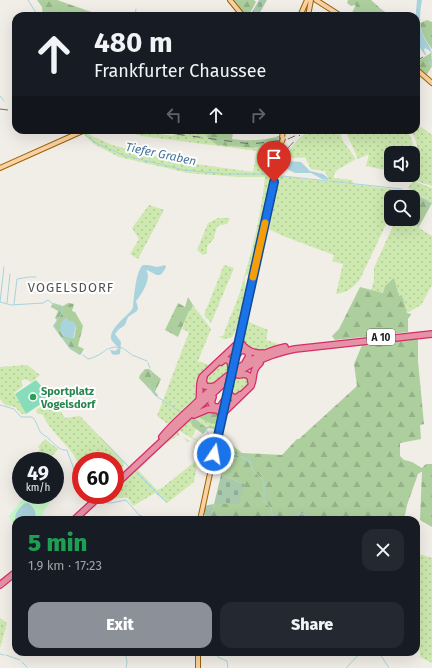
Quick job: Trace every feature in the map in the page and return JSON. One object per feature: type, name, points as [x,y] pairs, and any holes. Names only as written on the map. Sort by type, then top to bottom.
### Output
[{"type":"highway","name":"A 10","points":[[124,476],[236,372],[264,356],[294,347],[432,332]]},
{"type":"highway","name":"A 10","points":[[159,443],[242,369],[272,355],[307,347],[432,332]]},
{"type":"highway","points":[[198,402],[202,377],[238,342],[250,351],[265,353]]},
{"type":"highway","points":[[159,443],[167,431],[215,386],[245,363],[265,353],[281,348],[294,347]]},
{"type":"highway","points":[[159,443],[171,436],[239,375],[260,363],[277,356],[307,347]]},
{"type":"highway","points":[[236,356],[241,350],[247,351],[249,356],[245,363]]},
{"type":"highway","points":[[215,386],[206,386],[203,381],[205,376],[225,359],[230,362],[232,368]]},
{"type":"highway","points":[[194,415],[211,409],[218,410],[222,414],[251,386],[254,371],[260,363]]},
{"type":"highway","points":[[228,388],[230,396],[236,397],[249,386],[251,381],[249,376],[245,374],[239,375]]},
{"type":"highway","points":[[213,397],[211,402],[214,407],[220,407],[224,401]]},
{"type":"highway","points":[[80,516],[93,504]]},
{"type":"highway","points":[[0,584],[12,574]]},
{"type":"main road","points":[[230,0],[240,12]]},
{"type":"main road","points":[[302,12],[307,0]]},
{"type":"main road","points":[[309,12],[311,0]]},
{"type":"main road","points":[[316,0],[335,12]]},
{"type":"main road","points":[[420,72],[432,83]]},
{"type":"main road","points":[[0,168],[76,134]]},
{"type":"main road","points":[[200,516],[283,134]]},
{"type":"main road","points":[[232,368],[238,342]]},
{"type":"main road","points":[[222,414],[228,388]]},
{"type":"main road","points":[[197,656],[198,668]]},
{"type":"green space","points":[[37,0],[57,0],[92,12],[43,12],[42,7]]},
{"type":"green space","points":[[231,0],[254,0],[256,2],[251,12],[242,12]]},
{"type":"green space","points":[[259,0],[267,0],[260,12],[252,12]]},
{"type":"green space","points":[[348,0],[371,0],[385,12],[352,12],[356,5],[351,6],[347,3]]},
{"type":"green space","points":[[427,20],[432,22],[432,49],[421,30],[420,23]]},
{"type":"green space","points":[[431,53],[432,62],[430,62],[430,64],[432,66],[426,76],[420,71],[420,60]]},
{"type":"green space","points":[[420,126],[432,135],[432,186],[419,182],[420,146],[416,146],[413,134],[420,134]]},
{"type":"green space","points":[[83,134],[90,134],[112,145],[174,161],[253,172],[257,151],[135,134],[160,134],[173,136],[174,134],[207,134],[207,137],[217,145],[253,148],[278,143],[268,196],[250,274],[246,275],[245,277],[245,288],[240,315],[236,329],[231,338],[223,339],[219,336],[223,336],[224,334],[245,274],[259,219],[265,177],[238,177],[188,173],[119,157],[94,144]]},
{"type":"green space","points":[[207,134],[233,134],[232,139],[262,140],[279,136],[278,143],[253,148],[217,145],[207,137]]},
{"type":"green space","points":[[305,134],[340,134],[343,141],[356,159],[337,170],[334,174],[334,178],[352,180],[353,183],[333,182],[401,190],[384,190],[384,226],[385,226],[360,279],[355,285],[344,292],[336,294],[343,264],[332,261],[334,255],[283,236],[269,229],[280,176],[330,182],[325,171],[311,169],[305,157],[286,157],[296,141]]},
{"type":"green space","points":[[347,134],[409,134],[411,138],[413,146],[384,146],[384,170],[366,166],[369,154],[358,159]]},
{"type":"green space","points":[[412,182],[416,182],[432,188],[432,203],[420,196],[420,190],[411,190],[408,188]]},
{"type":"green space","points":[[420,196],[432,203],[420,225]]},
{"type":"green space","points":[[149,205],[164,210],[138,259],[130,254],[139,239],[132,228]]},
{"type":"green space","points":[[218,218],[230,219],[227,224],[217,227],[213,240],[207,246],[207,253],[203,255],[197,250],[208,223]]},
{"type":"green space","points":[[393,226],[420,226],[419,228],[432,236],[432,285],[421,305],[407,313],[402,296],[399,297],[371,290],[374,281],[374,268]]},
{"type":"green space","points":[[224,265],[234,268],[211,323],[204,315]]},
{"type":"green space","points":[[394,278],[399,296],[402,295],[407,313],[411,314],[408,319],[408,332],[335,340],[332,336],[339,329],[360,287],[383,293],[385,286]]},
{"type":"green space","points":[[188,297],[193,305],[178,337],[165,330],[178,303],[185,307]]},
{"type":"green space","points":[[53,303],[63,306],[68,303],[74,304],[72,311],[75,312],[83,326],[78,346],[84,349],[80,355],[70,349],[53,326],[57,320],[55,318],[58,311],[51,307]],"holes":[[[66,318],[68,321],[73,322],[76,327],[74,338],[64,336],[61,332]]]},
{"type":"green space","points":[[193,305],[211,329],[198,361],[209,365],[201,372],[197,379],[196,398],[187,408],[168,424],[157,416],[189,332],[182,329]]},
{"type":"green space","points":[[246,321],[268,330],[266,340],[284,346],[272,350],[256,351],[246,346],[241,341]]},
{"type":"green space","points":[[418,337],[418,361],[424,424],[420,425],[421,439],[400,443],[400,456],[404,460],[412,462],[422,468],[426,464],[432,464],[432,527],[420,520],[422,472],[418,474],[405,516],[210,516],[212,514],[214,504],[244,484],[221,475],[224,453],[229,445],[232,445],[242,453],[282,455],[297,439],[299,439],[357,386],[354,364],[363,343]]},
{"type":"green space","points":[[222,361],[229,361],[229,372],[223,377],[220,376],[220,380],[209,387],[204,378]]},
{"type":"green space","points":[[27,365],[40,375],[32,382],[25,379],[21,381],[23,386],[14,393],[26,414],[22,414],[15,407],[5,405],[0,399],[0,367]]},
{"type":"green space","points":[[145,369],[149,369],[161,379],[155,392],[158,395],[157,397],[139,378]]},
{"type":"green space","points":[[245,374],[250,382],[247,387],[235,397],[229,390],[232,381],[238,378],[238,376]]},
{"type":"green space","name":"Sportplatz Vogelsdorf","points":[[36,380],[51,397],[26,414],[15,394]]},
{"type":"green space","points":[[52,399],[65,418],[80,416],[114,452],[72,453],[51,429],[43,415],[37,413],[36,410]]},
{"type":"green space","points":[[216,410],[220,416],[217,430],[204,425],[193,417]]},
{"type":"green space","points":[[209,411],[218,414],[219,416],[217,423],[212,424],[200,418],[201,414]]},
{"type":"green space","points":[[193,417],[206,427],[213,426],[216,430],[216,431],[215,429],[208,428],[203,434],[192,426],[190,420]]},
{"type":"green space","points":[[190,420],[191,425],[196,429],[192,437],[202,444],[178,430]]},
{"type":"green space","points":[[177,431],[179,435],[182,437],[177,436],[164,445],[138,470],[157,490],[162,488],[197,460],[198,455],[194,482],[167,503],[155,493],[133,506],[128,498],[124,497],[124,479]]},
{"type":"green space","points":[[183,437],[200,446],[200,448],[190,441],[187,442]]},
{"type":"green space","points":[[45,439],[58,449],[56,452],[38,452],[40,449],[38,447]]},
{"type":"green space","points":[[221,475],[244,484],[239,504],[214,504]]},
{"type":"green space","points":[[19,504],[49,504],[44,510],[42,516],[12,516],[12,522],[9,516]]},
{"type":"green space","points":[[214,504],[212,514],[206,516],[203,514],[203,506]]},
{"type":"green space","points":[[420,554],[432,558],[432,663],[420,657]]},
{"type":"green space","points":[[0,618],[7,623],[0,648]]},
{"type":"water","points":[[417,0],[422,0],[420,13],[416,12]]},
{"type":"water","points":[[420,27],[431,50],[432,56],[430,51],[425,48],[424,50],[427,57],[420,47]]},
{"type":"water","points":[[429,60],[432,62],[432,66],[428,62]]},
{"type":"water","points":[[286,162],[301,162],[310,171],[323,174],[329,179],[322,179],[311,173],[295,173],[285,168]]},
{"type":"water","points":[[143,265],[157,267],[165,265],[166,267],[164,272],[159,275],[146,270],[148,277],[141,294],[136,301],[138,308],[137,311],[128,317],[125,325],[115,334],[121,342],[120,354],[115,355],[112,354],[110,350],[115,351],[119,348],[112,341],[112,332],[133,307],[137,278]]},
{"type":"water","points":[[64,318],[76,325],[73,339],[65,337],[60,330],[61,323]]},
{"type":"water","points":[[24,504],[29,504],[32,506],[36,515],[15,516]]},
{"type":"waterway","name":"Tiefer Graben","points":[[28,0],[36,12]]},
{"type":"waterway","points":[[0,96],[4,101]]},
{"type":"waterway","name":"Tiefer Graben","points":[[84,134],[96,143],[123,155],[184,170],[227,174],[265,174]]},
{"type":"waterway","name":"Tiefer Graben","points":[[282,176],[402,189]]},
{"type":"waterway","name":"Tiefer Graben","points":[[420,197],[432,204]]},
{"type":"waterway","points":[[0,302],[4,267]]},
{"type":"waterway","points":[[7,303],[10,274]]},
{"type":"waterway","points":[[14,304],[17,279],[29,277]]},
{"type":"waterway","points":[[30,277],[36,277]]},
{"type":"waterway","points":[[0,302],[11,305],[43,303],[48,300],[57,307],[59,305],[61,306],[63,308],[62,312],[54,326],[61,337],[68,341],[69,347],[81,353]]},
{"type":"waterway","points":[[108,349],[114,347],[123,348]]},
{"type":"waterway","points":[[83,355],[88,359],[107,349]]},
{"type":"waterway","points":[[124,349],[131,354]]},
{"type":"waterway","points":[[132,355],[147,361]]},
{"type":"waterway","points":[[148,363],[150,368]]},
{"type":"waterway","points":[[151,371],[152,378]]},
{"type":"waterway","points":[[149,383],[154,394],[168,404]]},
{"type":"waterway","points":[[169,404],[180,412],[184,410]]},
{"type":"waterway","points":[[0,405],[14,409],[21,417],[32,417],[41,433],[59,448],[67,450],[72,466]]},
{"type":"waterway","points":[[192,418],[202,425],[209,435]]},
{"type":"waterway","points":[[100,437],[128,466]]},
{"type":"waterway","points":[[217,447],[222,449]]},
{"type":"waterway","points":[[226,450],[250,461],[252,469],[264,481],[264,501],[271,508],[272,516]]},
{"type":"waterway","points":[[134,471],[166,502]]},
{"type":"waterway","points":[[124,500],[126,500],[142,516]]},
{"type":"waterway","points":[[294,516],[298,513],[306,516]]},
{"type":"waterway","points":[[0,654],[4,655]]},
{"type":"waterway","points":[[6,655],[20,660]]},
{"type":"waterway","points":[[126,656],[126,668]]},
{"type":"waterway","points":[[218,656],[227,661],[228,668]]},
{"type":"waterway","points":[[346,668],[357,656]]},
{"type":"waterway","points":[[381,656],[389,668]]},
{"type":"waterway","points":[[22,662],[27,667]]},
{"type":"railway","points":[[0,109],[12,110]]},
{"type":"railway","points":[[175,134],[251,144],[288,139],[299,134]]},
{"type":"railway","points":[[261,256],[282,161],[287,149],[300,135]]},
{"type":"slow traffic","points":[[253,277],[265,223]]},
{"type":"place","name":"Sportplatz Vogelsdorf","points":[[33,397]]},
{"type":"district","name":"VOGELSDORF","points":[[71,287]]},
{"type":"route","points":[[214,454],[274,182]]}]
